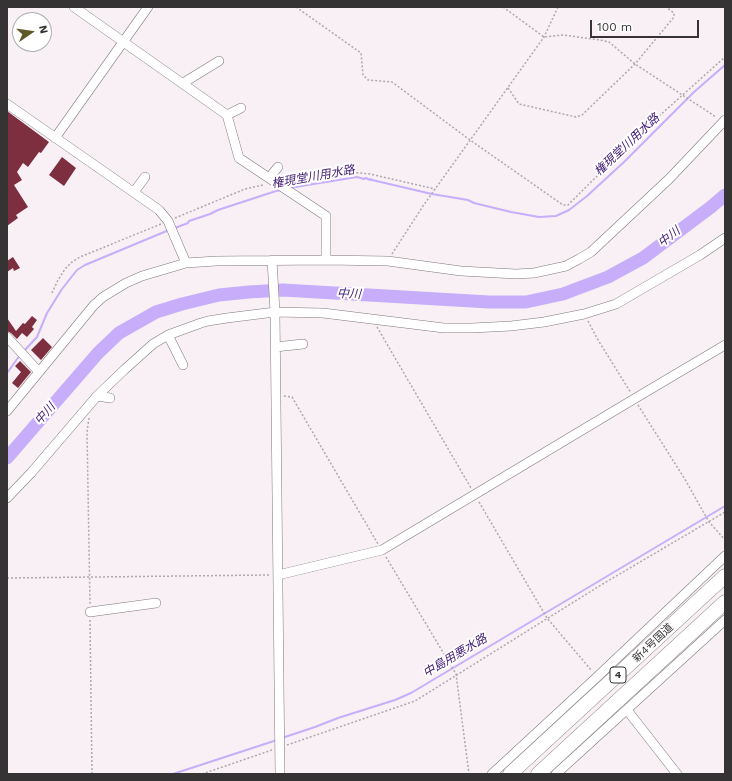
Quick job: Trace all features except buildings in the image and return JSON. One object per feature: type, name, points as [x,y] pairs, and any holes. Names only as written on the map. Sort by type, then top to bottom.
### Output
[{"type":"highway","name":"新4号国道","points":[[510,774],[725,576]]},
{"type":"highway","name":"新4号国道","points":[[538,774],[725,602]]},
{"type":"street","points":[[74,7],[227,115],[239,158],[326,216],[326,260]]},
{"type":"street","points":[[55,138],[148,7]]},
{"type":"street","points":[[183,83],[219,61]]},
{"type":"street","points":[[7,104],[159,210],[168,221],[186,263]]},
{"type":"street","points":[[227,115],[240,108]]},
{"type":"street","points":[[7,411],[94,305],[103,297],[126,283],[142,276],[186,263],[216,261],[272,263],[326,260],[388,261],[461,271],[516,274],[534,273],[566,266],[591,252],[669,179],[724,121]]},
{"type":"street","points":[[272,180],[278,167]]},
{"type":"street","points":[[134,192],[145,177]]},
{"type":"street","points":[[7,498],[90,403],[124,370],[153,344],[168,335],[201,323],[275,309],[323,313],[444,328],[511,326],[544,322],[584,314],[616,304],[700,255],[725,238]]},
{"type":"street","points":[[179,247],[189,244]]},
{"type":"street","points":[[272,263],[276,347],[280,774]]},
{"type":"street","points":[[168,335],[183,365]]},
{"type":"street","points":[[7,338],[39,372]]},
{"type":"street","points":[[276,347],[303,344]]},
{"type":"street","points":[[278,575],[382,550],[725,345]]},
{"type":"street","points":[[97,396],[110,398]]},
{"type":"street","points":[[492,774],[725,556]]},
{"type":"street","points":[[90,612],[156,603]]},
{"type":"street","points":[[556,774],[725,620]]},
{"type":"street","points":[[627,710],[677,774]]},
{"type":"path","points":[[296,7],[361,53],[363,75],[368,80],[392,82],[470,140],[564,205],[568,205],[639,134],[725,57]]},
{"type":"path","points":[[503,7],[544,37],[563,35],[609,42],[635,64],[724,121]]},
{"type":"path","points":[[388,261],[393,251],[435,189],[544,37],[558,7]]},
{"type":"path","points":[[508,88],[519,104],[576,117],[582,114],[635,64],[674,17],[674,13],[666,7]]},
{"type":"path","points":[[52,293],[65,269],[80,257],[245,189],[272,180],[314,178],[350,172],[370,174],[435,189]]},
{"type":"path","points":[[584,314],[634,399],[686,481],[709,522],[725,540]]},
{"type":"path","points":[[276,396],[292,397],[456,674],[469,774]]},
{"type":"path","points":[[90,403],[87,432],[92,774]]},
{"type":"path","points":[[202,774],[415,700],[601,585],[725,512]]},
{"type":"path","points":[[7,578],[278,575]]},
{"type":"waterway","name":"権現堂川用水路","points":[[289,188],[357,177],[432,194],[468,200],[474,203],[511,212],[539,217],[556,216],[569,210],[587,196],[624,162],[694,92],[725,65]]},
{"type":"waterway","name":"権現堂川用水路","points":[[175,228],[218,210],[281,190]]},
{"type":"waterway","name":"中川","points":[[7,458],[98,353],[119,333],[156,312],[219,295],[283,290],[489,302],[526,302],[563,294],[608,277],[643,258],[725,195]]},
{"type":"waterway","name":"権現堂川用水路","points":[[24,351],[37,337],[47,313],[62,289],[77,270],[85,265],[169,230]]},
{"type":"waterway","name":"権現堂川用水路","points":[[7,373],[20,355]]},
{"type":"waterway","name":"中島用悪水路","points":[[282,738],[395,700],[411,693],[725,506]]},
{"type":"waterway","name":"中島用悪水路","points":[[173,774],[277,740]]}]
